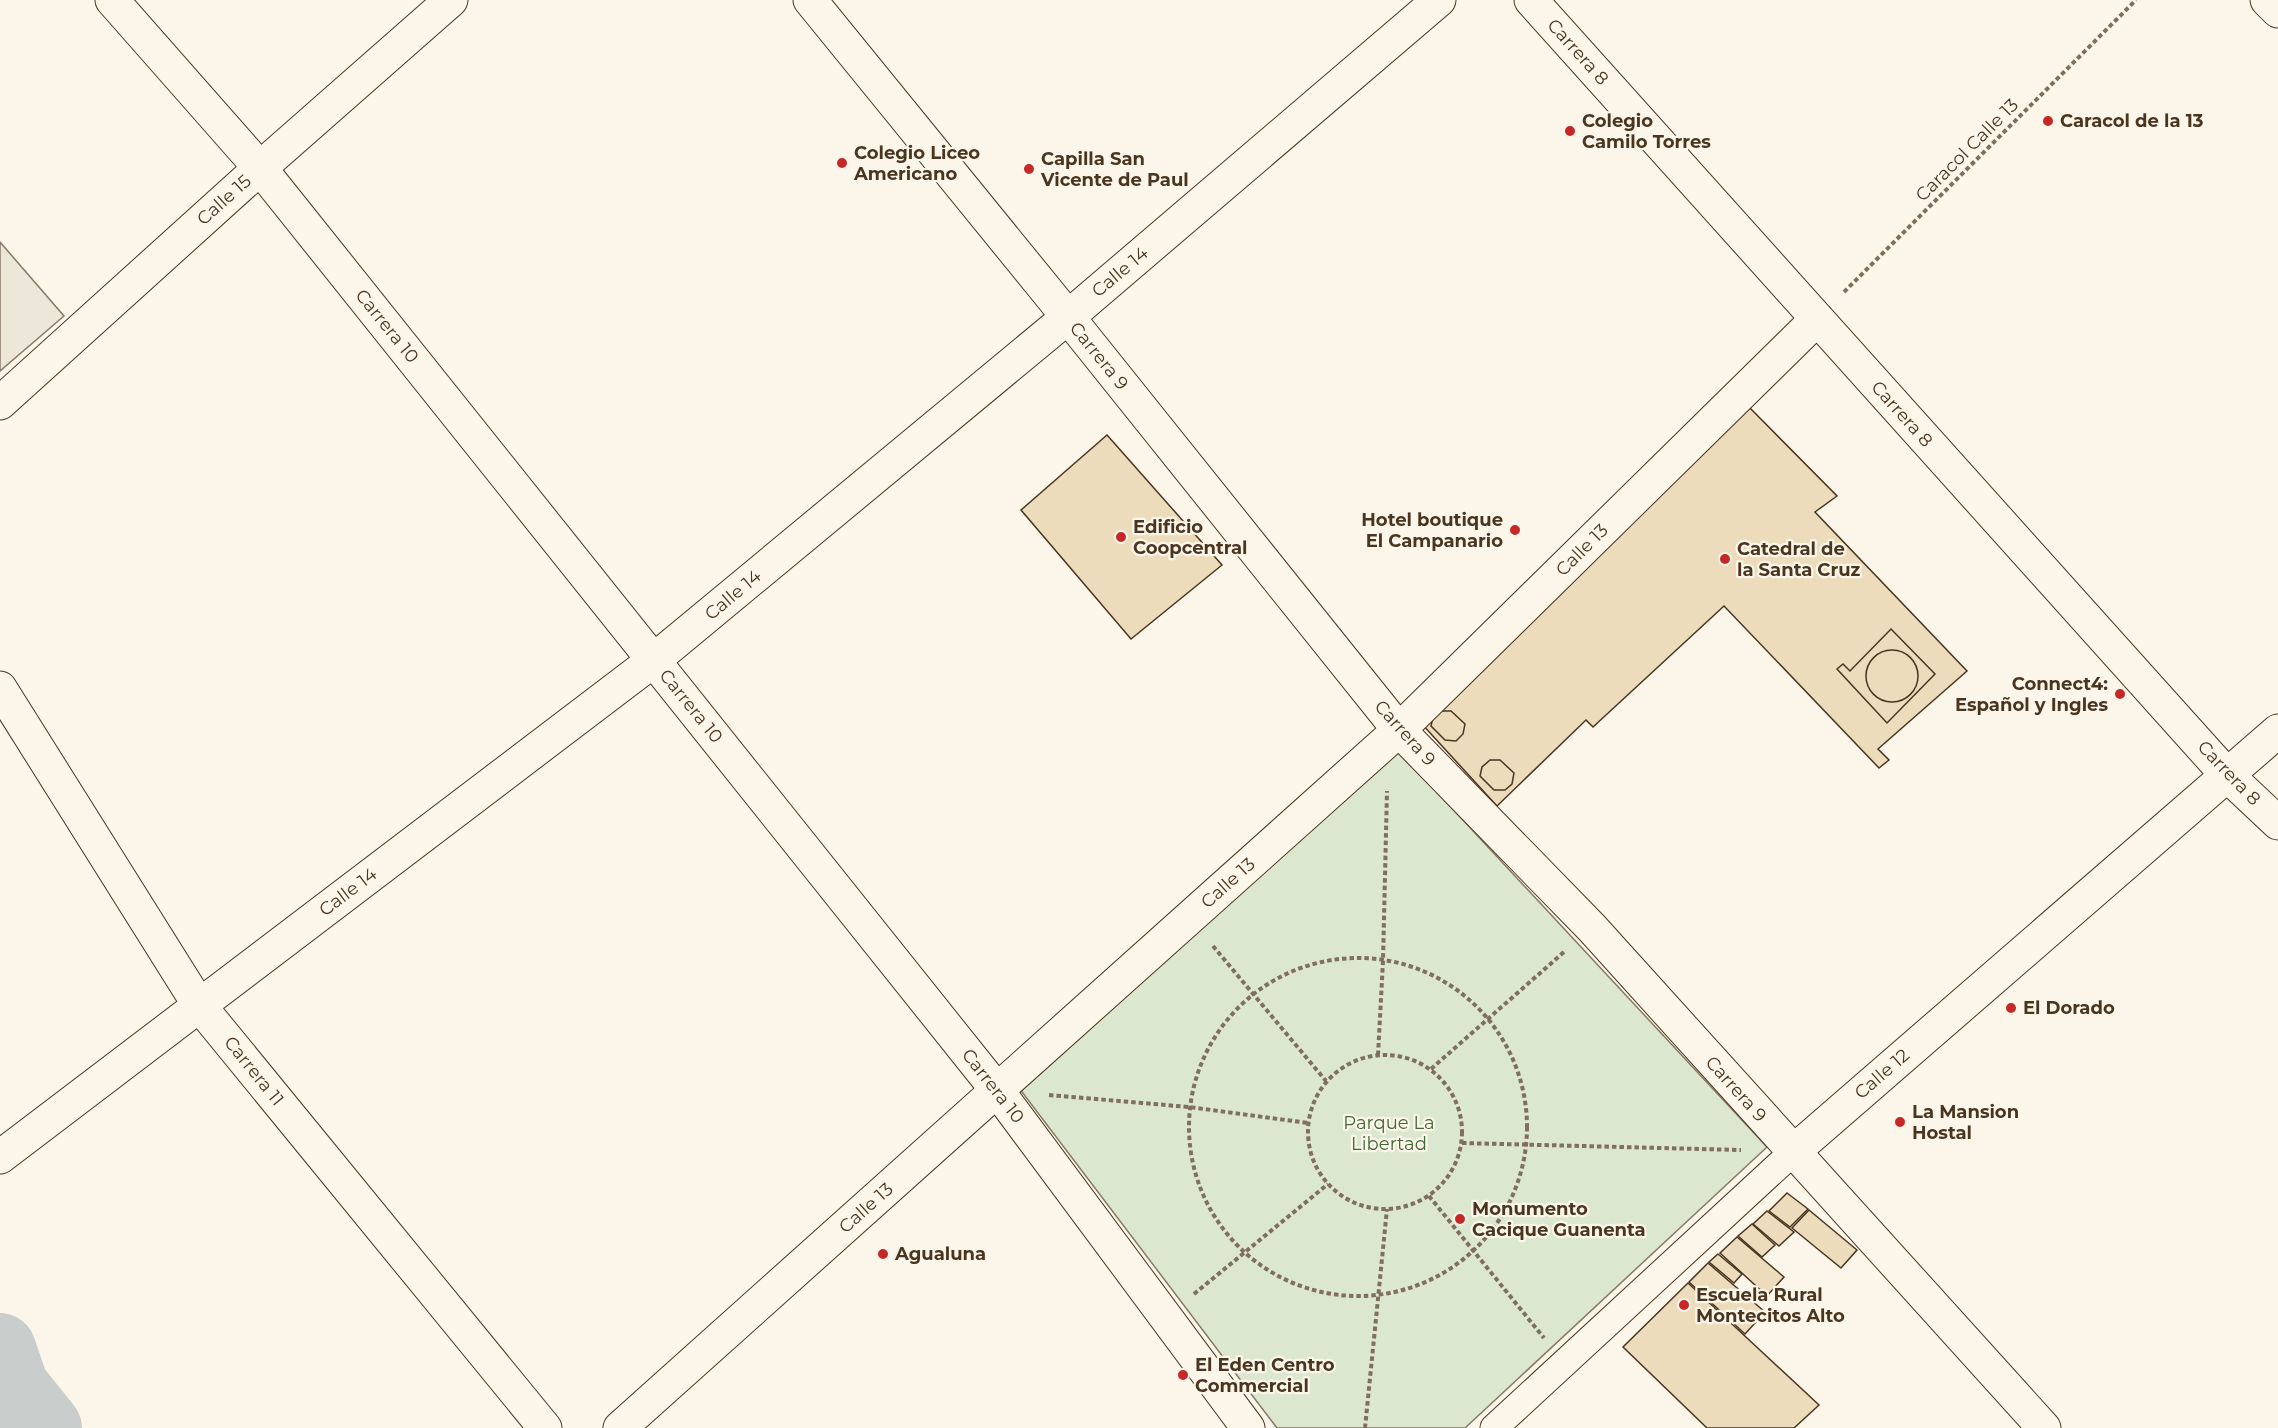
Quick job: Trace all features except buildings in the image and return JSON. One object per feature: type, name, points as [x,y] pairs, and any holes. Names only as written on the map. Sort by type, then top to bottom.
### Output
[{"type":"street","name":"Carrera 10","points":[[112,0],[260,168],[997,1090],[1164,1318],[1248,1428]]},
{"type":"street","name":"Calle 15","points":[[0,404],[260,168],[451,0]]},
{"type":"street","name":"Carrera 9","points":[[810,0],[1068,317],[1394,735],[1592,928],[2044,1428]]},
{"type":"street","name":"Calle 14","points":[[0,1157],[654,660],[1068,317],[1439,0]]},
{"type":"street","name":"Carrera 8","points":[[1531,0],[2227,775],[2278,823]]},
{"type":"street","points":[[2267,0],[2278,11]]},
{"type":"street","name":"Calle 13","points":[[620,1428],[1394,735],[1817,319]]},
{"type":"street","name":"Carrera 11","points":[[0,688],[199,1005],[545,1428]]},
{"type":"street","name":"Calle 12","points":[[1494,1428],[1793,1152],[2278,731]]},
{"type":"path","name":"Caracol Calle 13","points":[[1817,319],[2136,0]]},
{"type":"path","points":[[1378,1055],[1394,735]]},
{"type":"path","points":[[1190,918],[1326,1081]]},
{"type":"path","points":[[1431,1069],[1592,928]]},
{"type":"path","points":[[1364,958],[1398,963],[1429,974],[1458,991],[1483,1012],[1503,1039],[1517,1069],[1526,1101],[1528,1135],[1523,1168],[1513,1198],[1495,1227],[1473,1252],[1447,1272],[1417,1286],[1380,1296],[1351,1297],[1317,1292],[1286,1281],[1257,1264],[1232,1241],[1212,1215],[1197,1184],[1189,1153],[1187,1119],[1192,1086],[1203,1055],[1220,1027],[1242,1002],[1254,994],[1269,982],[1299,968],[1331,960],[1364,958]]},
{"type":"path","points":[[1389,1054],[1412,1059],[1431,1069],[1446,1083],[1457,1102],[1463,1122],[1462,1143],[1456,1164],[1444,1182],[1429,1196],[1409,1205],[1387,1209],[1366,1207],[1346,1198],[1328,1184],[1315,1166],[1308,1145],[1308,1123],[1314,1101],[1326,1081],[1344,1066],[1378,1055],[1389,1054]]},
{"type":"path","points":[[997,1090],[1189,1107],[1308,1123]]},
{"type":"path","points":[[1462,1143],[1793,1152]]},
{"type":"path","points":[[1164,1318],[1246,1254],[1328,1184]]},
{"type":"path","points":[[1429,1196],[1564,1363]]},
{"type":"path","points":[[1365,1428],[1387,1209]]},
{"type":"green space","name":"Parque La Libertad","points":[[1395,747],[1767,1147],[1465,1428],[1277,1428],[1013,1080]]},
{"type":"shaded area","points":[[0,242],[64,316],[0,371]]},
{"type":"waterway","points":[[0,1349],[13,1387],[46,1428]]},
{"type":"place","name":"Caracol de la 13","points":[[2048,121]]},
{"type":"place","name":"Colegio Camilo Torres","points":[[1570,131]]},
{"type":"place","name":"Colegio Liceo Americano","points":[[842,163]]},
{"type":"place","name":"Capilla San Vicente de Paul","points":[[1029,169]]},
{"type":"place","name":"Hotel boutique El Campanario","points":[[1515,530]]},
{"type":"place","name":"Edificio Coopcentral","points":[[1121,537]]},
{"type":"place","name":"Catedral de la Santa Cruz","points":[[1725,559]]},
{"type":"place","name":"Connect4: Español y Ingles","points":[[2120,694]]},
{"type":"place","name":"El Dorado","points":[[2011,1008]]},
{"type":"place","name":"La Mansion Hostal","points":[[1900,1122]]},
{"type":"place","name":"Monumento Cacique Guanenta","points":[[1460,1219]]},
{"type":"place","name":"Agualuna","points":[[883,1254]]},
{"type":"place","name":"Escuela Rural Montecitos Alto","points":[[1684,1305]]},
{"type":"place","name":"El Eden Centro Commercial","points":[[1183,1375]]}]
